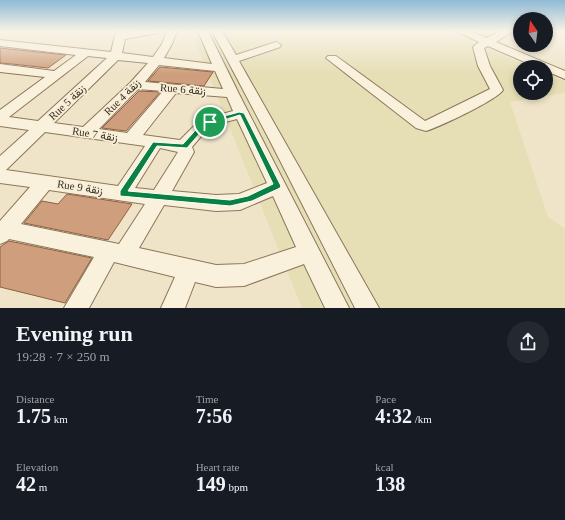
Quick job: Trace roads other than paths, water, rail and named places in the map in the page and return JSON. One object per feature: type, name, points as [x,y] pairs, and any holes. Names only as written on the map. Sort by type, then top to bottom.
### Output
[{"type":"street","points":[[23,45],[157,60],[226,64],[258,50],[275,45]]},
{"type":"street","points":[[116,56],[118,45]]},
{"type":"street","name":"Rue 4 زنقة","points":[[86,133],[135,85],[157,60],[166,45]]},
{"type":"street","points":[[213,45],[278,141],[367,308]]},
{"type":"street","points":[[221,45],[232,94],[337,308]]},
{"type":"street","points":[[332,58],[421,125],[426,126],[486,98],[498,90],[484,66],[478,50],[478,47],[480,45]]},
{"type":"street","points":[[501,45],[565,75]]},
{"type":"street","points":[[503,45],[565,68]]},
{"type":"street","points":[[0,117],[87,52]]},
{"type":"street","name":"Rue 5 زنقة","points":[[0,166],[116,56]]},
{"type":"street","points":[[3,71],[57,75]]},
{"type":"street","name":"Rue 6 زنقة","points":[[135,85],[232,94]]},
{"type":"street","points":[[131,139],[172,89]]},
{"type":"street","points":[[76,308],[160,197],[185,149],[205,123],[241,113]]},
{"type":"street","name":"Rue 7 زنقة","points":[[0,121],[131,139],[185,149]]},
{"type":"street","points":[[122,194],[155,144]]},
{"type":"street","name":"Rue 9 زنقة","points":[[0,176],[122,194],[160,197]]},
{"type":"street","points":[[45,182],[3,232],[117,253],[189,271],[216,276],[244,275],[310,252]]},
{"type":"street","points":[[160,197],[230,203],[249,199],[277,186]]},
{"type":"street","points":[[172,308],[189,271]]}]
